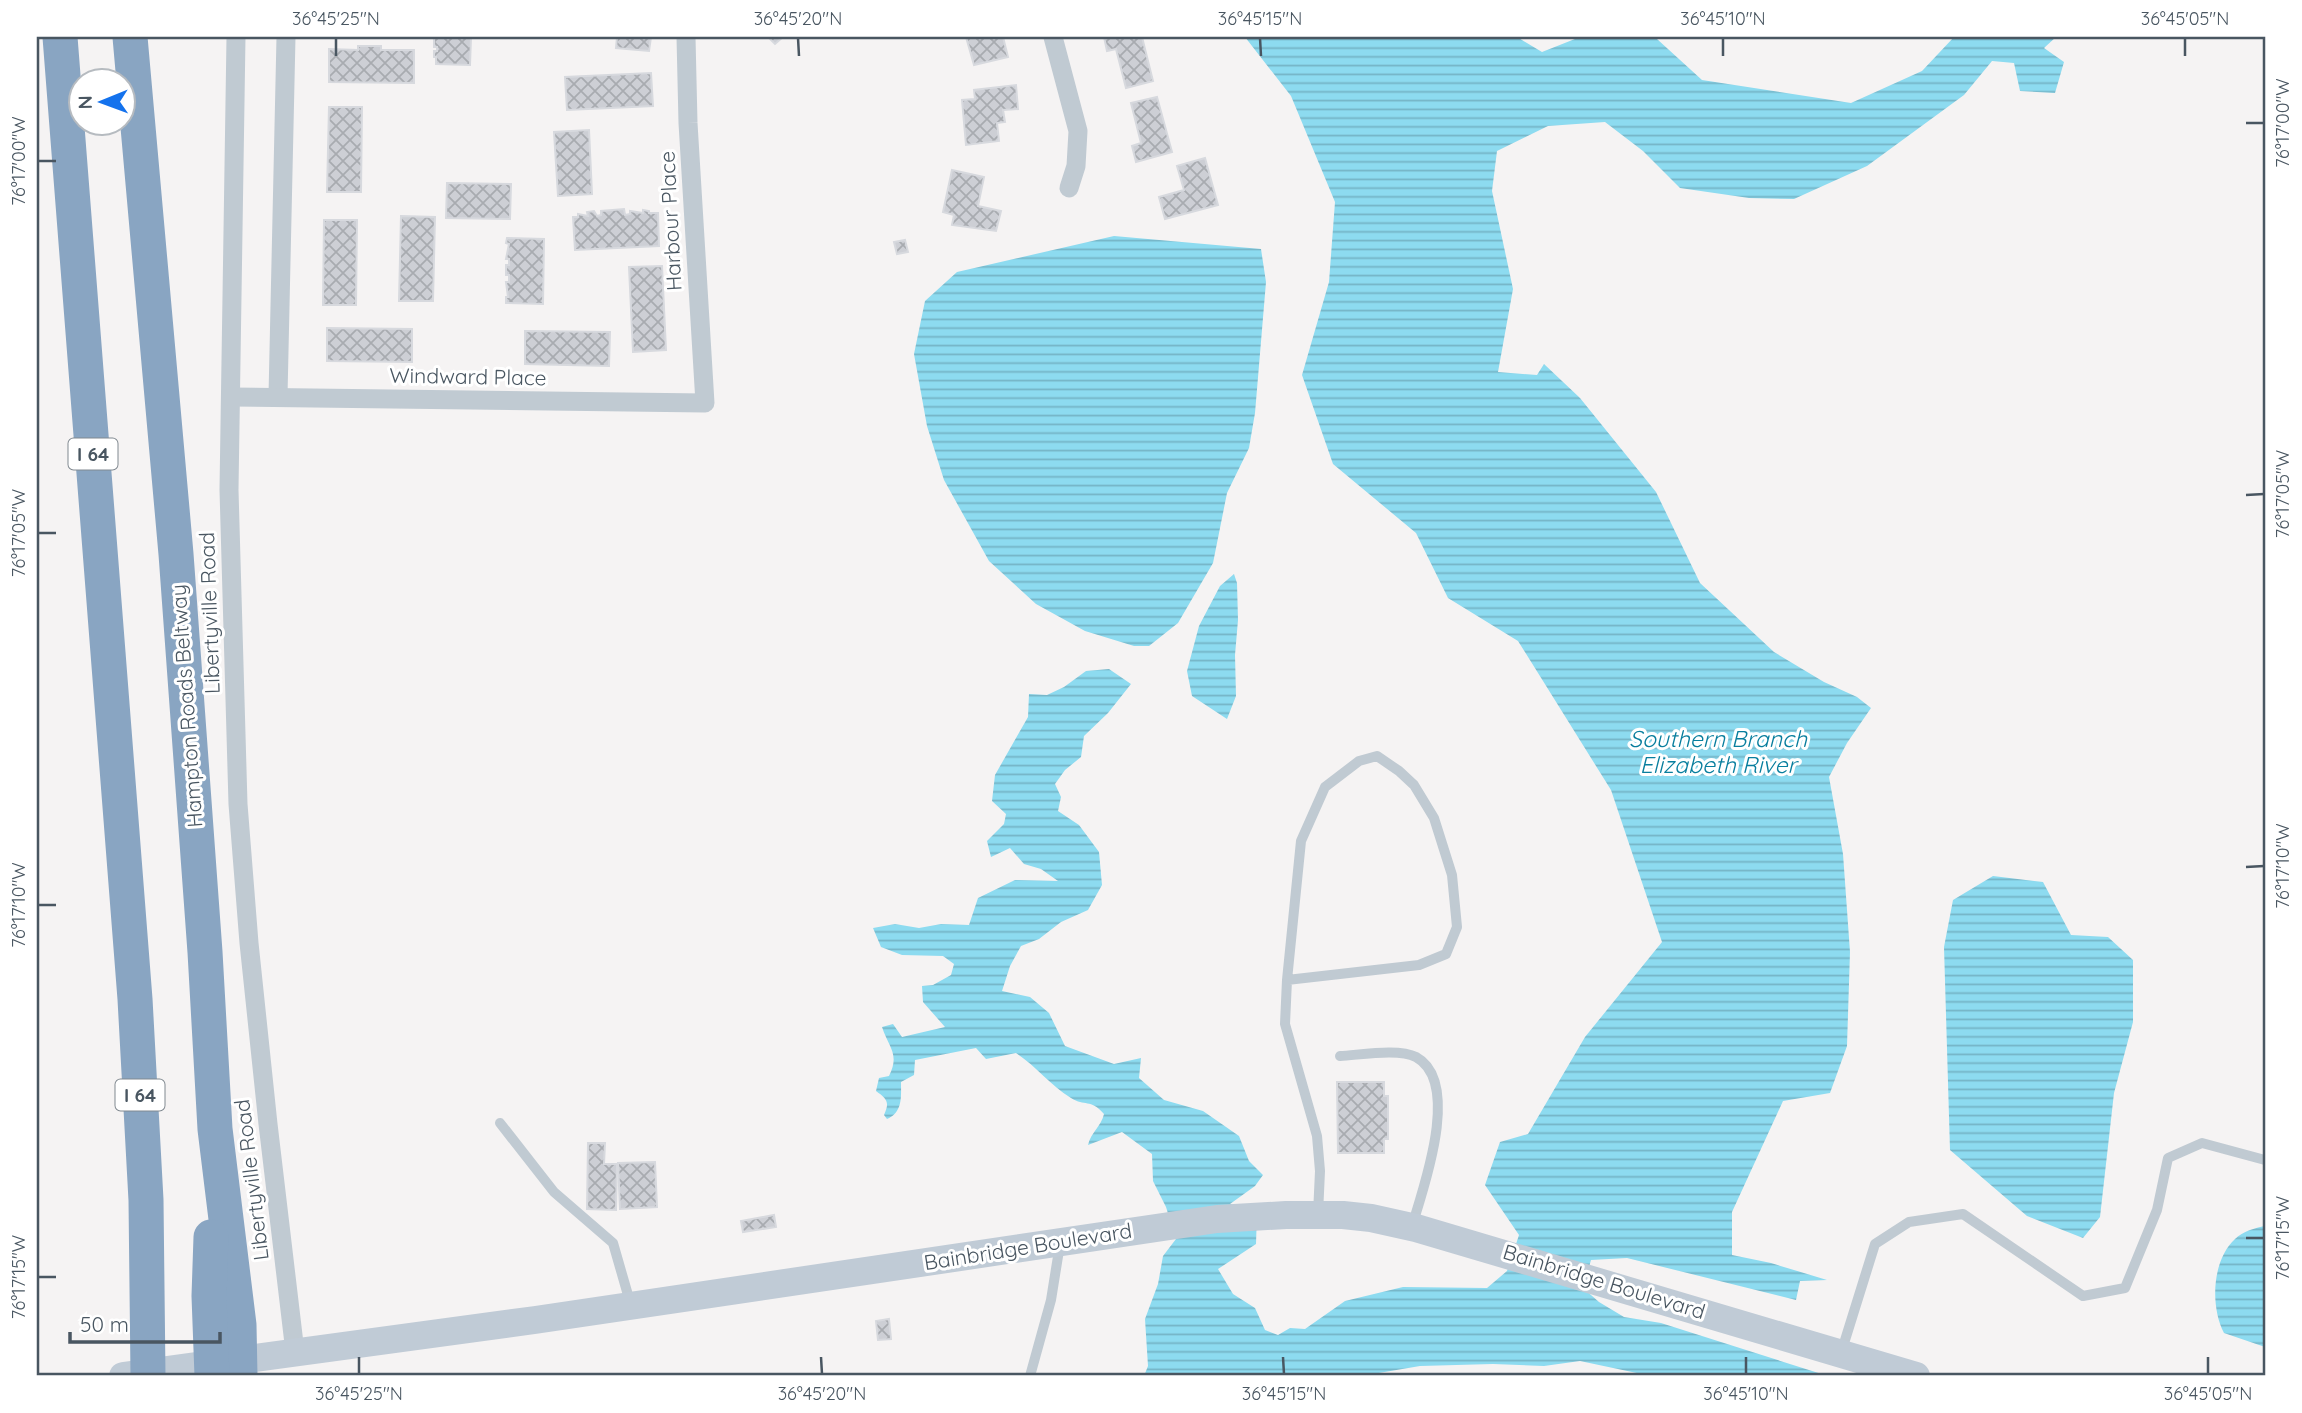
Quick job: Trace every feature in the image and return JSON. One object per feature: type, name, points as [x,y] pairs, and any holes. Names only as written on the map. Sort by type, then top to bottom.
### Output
[{"type":"highway","name":"I 64","points":[[60,37],[126,871],[146,1200],[158,1320],[148,1376]]},
{"type":"highway","name":"Hampton Roads Beltway","points":[[130,37],[176,554],[215,1129],[239,1325],[240,1376]]},
{"type":"highway","points":[[212,1376],[209,1296],[215,1129]]},
{"type":"highway","points":[[158,1320],[170,1376]]},
{"type":"main road","name":"Bainbridge Boulevard","points":[[123,1376],[632,1306],[1060,1244],[1148,1228],[1286,1214],[1371,1218],[1412,1227],[1511,1254],[1916,1376]]},
{"type":"street","name":"Libertyville Road","points":[[236,37],[229,490],[238,804],[249,943],[295,1352]]},
{"type":"street","points":[[278,396],[286,37]]},
{"type":"street","name":"Harbour Place","points":[[686,37],[688,123],[705,403]]},
{"type":"street","points":[[1053,37],[1077,131],[1076,166],[1069,188]]},
{"type":"street","name":"Windward Place","points":[[231,397],[705,403]]},
{"type":"lane","points":[[1287,980],[1419,965],[1446,954],[1457,927],[1452,874],[1434,818],[1414,785],[1377,756],[1359,761],[1325,787],[1301,841],[1287,980],[1285,1024],[1317,1136],[1320,1171],[1318,1214]]},
{"type":"lane","points":[[1340,1056],[1397,1053],[1416,1058],[1431,1073],[1436,1093],[1437,1117],[1434,1148],[1412,1227]]},
{"type":"lane","points":[[500,1123],[554,1192],[613,1243],[632,1306]]},
{"type":"lane","points":[[1841,1353],[1875,1244],[1909,1222],[1963,1214],[2083,1296],[2125,1288],[2157,1210],[2168,1158],[2202,1143],[2265,1160]]},
{"type":"lane","points":[[1030,1376],[1051,1300],[1060,1244]]},
{"type":"water","name":"Southern Branch Elizabeth River","points":[[1245,37],[1517,37],[1542,52],[1580,37],[1657,39],[1702,80],[1851,103],[1922,71],[1954,37],[2056,37],[2044,48],[2064,62],[2055,93],[2020,91],[2014,63],[1992,61],[1964,95],[1867,166],[1794,199],[1749,198],[1680,188],[1643,151],[1605,122],[1548,126],[1497,151],[1492,191],[1513,289],[1498,372],[1537,375],[1544,364],[1580,398],[1656,492],[1700,583],[1774,652],[1824,682],[1857,697],[1871,708],[1847,743],[1829,777],[1843,854],[1850,952],[1847,1046],[1830,1093],[1783,1101],[1732,1212],[1732,1255],[1771,1263],[1827,1280],[1800,1281],[1796,1300],[1627,1258],[1591,1260],[1583,1288],[1599,1302],[1624,1317],[1661,1323],[1828,1376],[1651,1376],[1580,1361],[1544,1366],[1420,1366],[1361,1376],[1144,1376],[1148,1366],[1145,1319],[1158,1284],[1163,1256],[1176,1239],[1166,1207],[1153,1181],[1152,1154],[1122,1132],[1088,1145],[1104,1114],[1095,1106],[1076,1101],[1063,1093],[1016,1053],[986,1059],[976,1048],[915,1060],[914,1075],[901,1082],[901,1098],[896,1112],[887,1119],[884,1115],[886,1101],[876,1091],[879,1078],[889,1076],[894,1062],[882,1027],[893,1024],[902,1037],[945,1027],[923,1002],[922,986],[933,985],[951,975],[954,964],[943,956],[902,955],[881,947],[873,928],[895,924],[919,928],[941,924],[969,925],[978,898],[1015,880],[1058,881],[1041,869],[1024,864],[1010,848],[991,857],[987,841],[1004,824],[1006,814],[992,801],[995,775],[1028,717],[1029,694],[1047,695],[1086,671],[1109,669],[1131,684],[1108,713],[1084,736],[1081,757],[1065,770],[1055,784],[1061,797],[1058,811],[1079,825],[1099,852],[1102,885],[1088,910],[1061,922],[1039,939],[1021,946],[1010,966],[1002,991],[1030,997],[1049,1013],[1065,1046],[1114,1064],[1141,1058],[1139,1078],[1164,1100],[1203,1111],[1239,1136],[1249,1161],[1263,1175],[1255,1186],[1230,1204],[1257,1213],[1256,1244],[1218,1269],[1233,1294],[1255,1308],[1265,1330],[1278,1335],[1290,1328],[1305,1329],[1345,1301],[1403,1287],[1487,1288],[1507,1271],[1519,1235],[1485,1185],[1500,1142],[1528,1134],[1585,1037],[1662,942],[1611,790],[1518,641],[1448,598],[1416,533],[1333,464],[1302,375],[1329,282],[1335,202],[1291,96]]},
{"type":"water","points":[[1114,236],[1261,249],[1266,282],[1255,413],[1249,448],[1227,493],[1213,563],[1178,623],[1149,646],[1134,646],[1085,631],[1036,604],[989,561],[944,480],[927,426],[914,354],[925,301],[957,272]]},
{"type":"water","points":[[1234,574],[1237,583],[1238,620],[1236,696],[1227,719],[1192,696],[1187,671],[1199,626],[1220,586]]},
{"type":"water","points":[[1993,876],[2043,882],[2071,935],[2108,937],[2133,960],[2133,1022],[2114,1093],[2100,1217],[2083,1238],[2027,1216],[1950,1150],[1944,947],[1953,900]]},
{"type":"water","points":[[2265,1226],[2265,1347],[2224,1333],[2215,1297],[2218,1271],[2227,1248],[2242,1234]]},
{"type":"building","points":[[434,37],[471,37],[470,65],[436,64],[434,51],[437,51],[437,47],[434,47]]},
{"type":"building","points":[[617,37],[651,37],[649,51],[616,48]]},
{"type":"building","points":[[768,37],[783,37],[775,44]]},
{"type":"building","points":[[966,37],[1003,37],[1008,57],[974,65]]},
{"type":"building","points":[[1104,37],[1142,37],[1153,81],[1126,88],[1116,49],[1107,51]]},
{"type":"building","points":[[358,46],[381,46],[381,50],[414,50],[414,83],[329,82],[329,49],[358,50]]},
{"type":"building","points":[[651,73],[653,106],[567,110],[565,77]]},
{"type":"building","points":[[1016,85],[1018,109],[1003,110],[1005,122],[997,123],[999,141],[966,145],[962,100],[975,99],[974,90]]},
{"type":"building","points":[[1157,97],[1172,152],[1136,162],[1132,146],[1141,143],[1131,103]]},
{"type":"building","points":[[329,107],[362,107],[361,192],[327,192]]},
{"type":"building","points":[[589,130],[592,194],[558,196],[554,132]]},
{"type":"building","points":[[1205,158],[1218,205],[1165,219],[1159,197],[1184,190],[1177,166]]},
{"type":"building","points":[[952,170],[984,177],[978,206],[1001,211],[996,231],[952,225],[954,215],[943,212]]},
{"type":"building","points":[[447,183],[511,184],[510,219],[446,218]]},
{"type":"building","points":[[624,209],[625,215],[630,214],[630,211],[643,213],[643,210],[658,213],[659,246],[575,250],[573,217],[578,217],[578,214],[588,216],[587,212],[594,211],[597,216],[601,215],[601,211]]},
{"type":"building","points":[[401,216],[435,217],[433,301],[399,301]]},
{"type":"building","points":[[324,220],[357,220],[356,305],[323,305]]},
{"type":"building","points":[[507,238],[544,239],[543,304],[506,303],[506,282],[509,282],[509,275],[506,275],[506,265],[509,265],[509,259],[506,259],[509,244],[506,243]]},
{"type":"building","points":[[905,240],[908,252],[897,254],[894,242]]},
{"type":"building","points":[[662,266],[666,350],[633,352],[629,267]]},
{"type":"building","points":[[327,328],[412,329],[412,362],[327,361]]},
{"type":"building","points":[[525,331],[610,332],[609,366],[525,364]]},
{"type":"building","points":[[1337,1082],[1384,1082],[1384,1096],[1388,1096],[1388,1139],[1384,1139],[1384,1153],[1338,1153]]},
{"type":"building","points":[[588,1143],[605,1143],[604,1164],[617,1164],[616,1210],[587,1209]]},
{"type":"building","points":[[655,1162],[657,1207],[620,1209],[618,1163]]},
{"type":"building","points":[[774,1215],[776,1227],[743,1232],[741,1221]]},
{"type":"building","points":[[889,1319],[891,1339],[878,1340],[876,1321]]}]
